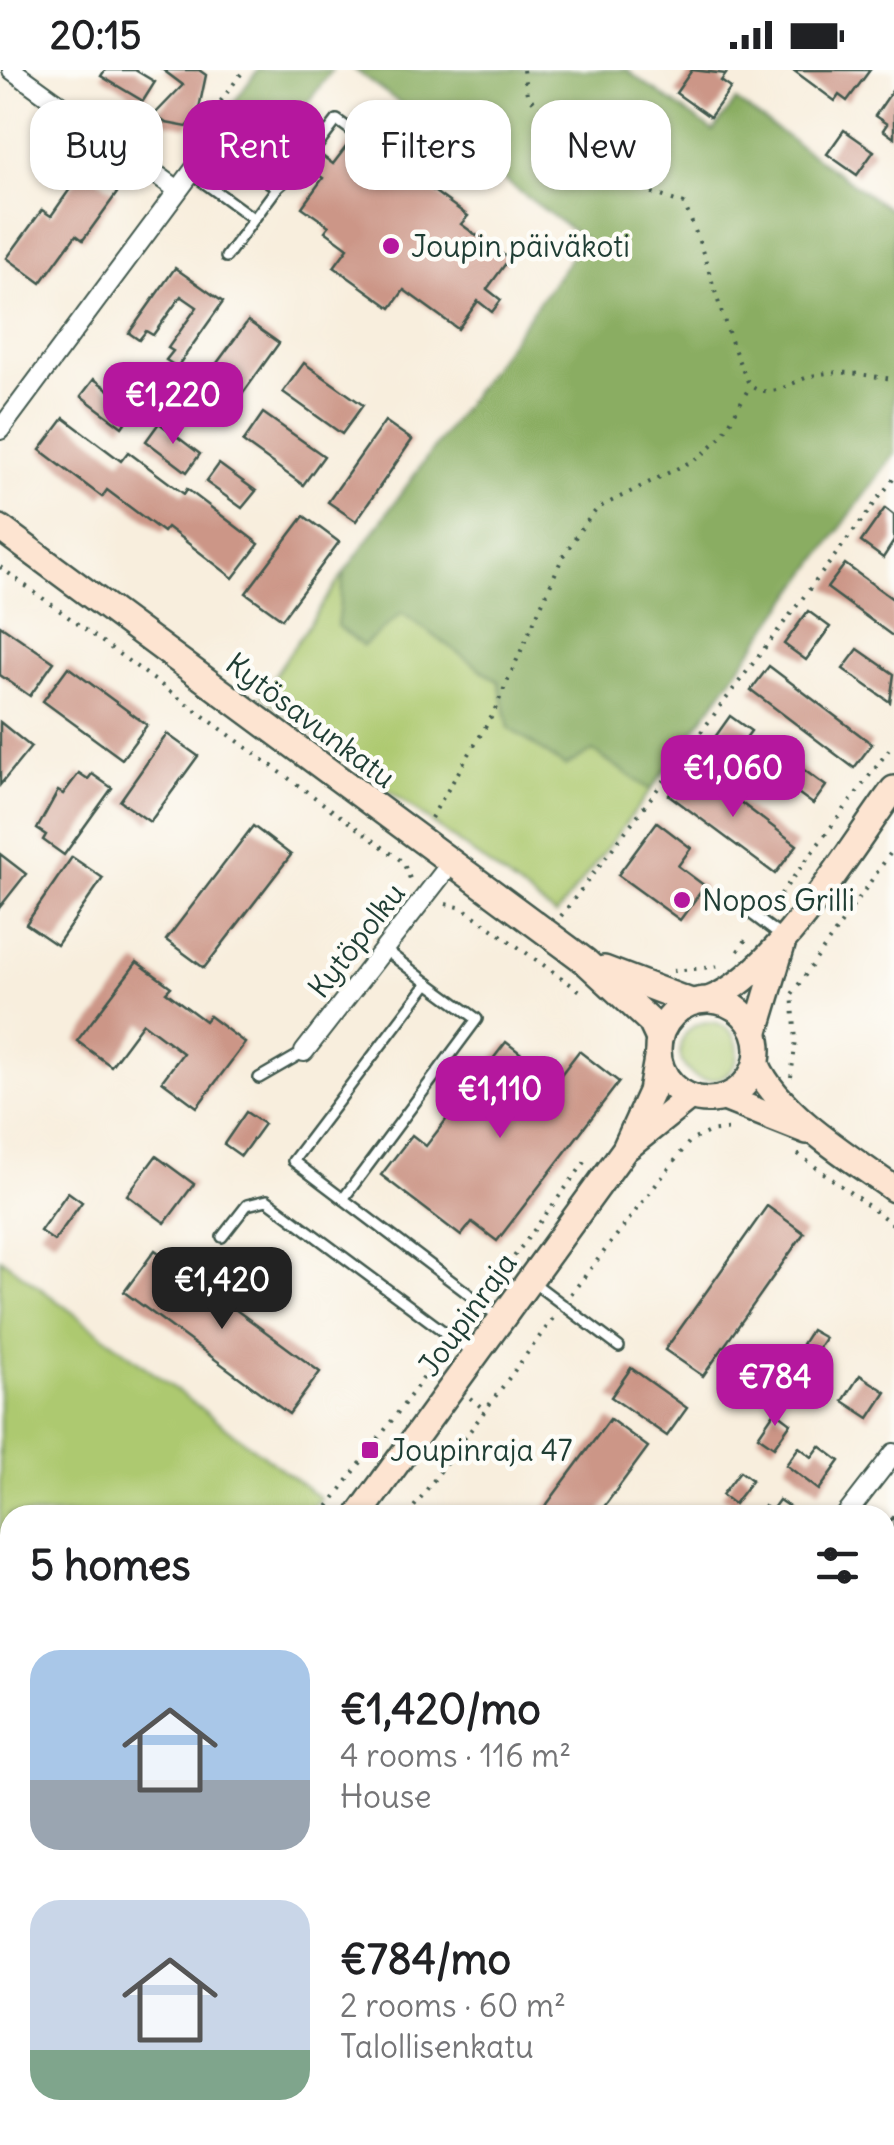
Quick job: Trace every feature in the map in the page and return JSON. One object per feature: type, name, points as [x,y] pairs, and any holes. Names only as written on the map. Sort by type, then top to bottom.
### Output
[{"type":"street","points":[[12,70],[178,190]]},
{"type":"street","points":[[0,430],[183,183]]},
{"type":"street","name":"Kytösavunkatu","points":[[0,528],[417,840],[586,961],[651,1022],[658,1046]]},
{"type":"street","points":[[894,789],[784,938],[762,977],[756,1031],[757,1065],[764,1081],[822,1137],[894,1190]]},
{"type":"street","name":"Kytöpolku","points":[[304,1052],[451,863]]},
{"type":"street","name":"Kytösavunkatu","points":[[586,961],[650,989],[701,1000]]},
{"type":"street","points":[[762,977],[676,1010],[658,1046],[668,1080],[690,1097],[724,1098],[822,1137]]},
{"type":"street","points":[[701,1000],[738,1008],[756,1031]]},
{"type":"street","name":"Joupinraja","points":[[366,1505],[626,1149],[651,1092],[658,1046]]},
{"type":"street","points":[[724,1098],[738,1091],[757,1065]]},
{"type":"street","name":"Joupinraja","points":[[626,1149],[690,1097]]},
{"type":"street","points":[[854,1505],[894,1454]]},
{"type":"lane","points":[[325,136],[337,120],[345,126]]},
{"type":"lane","points":[[214,190],[254,219]]},
{"type":"lane","points":[[226,257],[276,190]]},
{"type":"lane","points":[[734,901],[784,938]]},
{"type":"lane","points":[[343,1199],[477,1019],[384,949]]},
{"type":"lane","points":[[428,983],[292,1161],[503,1320]]},
{"type":"lane","points":[[259,1078],[304,1052]]},
{"type":"lane","points":[[222,1236],[247,1206],[266,1200],[476,1356]]},
{"type":"lane","points":[[531,1281],[619,1348]]},
{"type":"path","points":[[523,70],[527,94],[537,106],[576,127],[616,180],[684,204],[698,235],[724,327],[750,386]]},
{"type":"path","points":[[750,386],[774,392],[810,376],[842,372],[894,379]]},
{"type":"path","points":[[403,862],[492,716],[563,556],[583,526],[598,508],[700,456],[722,436],[750,386]]},
{"type":"path","points":[[529,955],[894,478]]},
{"type":"path","points":[[0,567],[403,862],[413,886],[438,905],[453,903],[463,908],[584,994]]},
{"type":"path","points":[[779,1096],[794,1064],[762,977],[761,920],[894,742]]},
{"type":"path","points":[[762,977],[894,848]]},
{"type":"path","points":[[650,989],[659,978],[695,966],[728,966],[762,977]]},
{"type":"path","points":[[794,1152],[894,1225]]},
{"type":"path","points":[[480,1302],[585,1161]]},
{"type":"path","points":[[329,1505],[453,1338]]},
{"type":"green space","points":[[258,70],[332,70],[310,100],[236,100]]},
{"type":"green space","points":[[355,70],[626,70],[669,100],[531,100],[531,190],[671,190],[671,102],[713,131],[736,101],[894,213],[894,454],[651,790],[593,751],[565,766],[509,728],[499,682],[402,613],[363,646],[337,626],[344,573],[584,239],[511,185],[511,100],[396,100]]},
{"type":"green space","points":[[344,573],[337,625],[363,646],[402,612],[499,682],[509,728],[565,766],[593,750],[651,790],[556,915],[261,695]]},
{"type":"green space","points":[[709,1022],[729,1031],[738,1051],[729,1071],[709,1080],[689,1071],[680,1051],[689,1031]]},
{"type":"green space","points":[[0,1258],[320,1498],[315,1505],[0,1505]]},
{"type":"building","points":[[105,70],[135,70],[155,82],[141,100],[101,76]]},
{"type":"building","points":[[163,70],[199,70],[206,75],[201,100],[183,100],[183,126],[166,123],[163,106],[183,85]]},
{"type":"building","points":[[692,70],[726,74],[721,81],[731,88],[710,117],[676,93]]},
{"type":"building","points":[[793,70],[870,70],[847,101],[839,95],[835,101]]},
{"type":"building","points":[[894,88],[894,138],[883,130],[887,124],[875,116]]},
{"type":"building","points":[[844,130],[874,151],[857,175],[827,154]]},
{"type":"building","points":[[345,148],[345,190],[432,190],[468,216],[461,224],[509,259],[487,289],[501,300],[492,312],[478,301],[458,329],[404,290],[391,308],[334,267],[348,248],[325,231],[329,226],[302,207],[314,190],[325,190],[325,158],[333,164]]},
{"type":"building","points":[[69,190],[117,193],[83,240],[76,235],[41,283],[7,258],[42,210],[51,216]]},
{"type":"building","points":[[175,268],[223,302],[177,367],[166,360],[173,351],[168,348],[197,307],[181,296],[153,335],[146,331],[139,340],[129,333]]},
{"type":"building","points":[[248,321],[279,343],[241,396],[209,374]]},
{"type":"building","points":[[304,363],[363,405],[342,434],[283,392]]},
{"type":"building","points":[[94,379],[135,409],[122,427],[81,396]]},
{"type":"building","points":[[263,413],[324,456],[303,485],[243,442]]},
{"type":"building","points":[[64,418],[121,461],[128,452],[184,494],[187,489],[259,544],[233,578],[167,527],[163,532],[107,490],[102,497],[40,450]]},
{"type":"building","points":[[385,421],[412,440],[356,521],[328,502]]},
{"type":"building","points":[[159,423],[200,454],[187,472],[146,441]]},
{"type":"building","points":[[219,464],[256,491],[242,508],[206,482]]},
{"type":"building","points":[[885,508],[894,515],[894,541],[883,558],[861,542]]},
{"type":"building","points":[[304,516],[339,542],[282,619],[246,593]]},
{"type":"building","points":[[845,564],[894,600],[894,637],[827,588]]},
{"type":"building","points":[[808,611],[830,627],[806,660],[784,644]]},
{"type":"building","points":[[0,625],[54,662],[30,696],[0,675]]},
{"type":"building","points":[[858,649],[894,674],[890,702],[843,669]]},
{"type":"building","points":[[769,666],[872,744],[854,768],[751,690]]},
{"type":"building","points":[[68,667],[147,725],[122,759],[43,701]]},
{"type":"building","points":[[730,716],[751,731],[728,762],[708,747]]},
{"type":"building","points":[[0,722],[31,747],[0,785]]},
{"type":"building","points":[[167,734],[198,756],[150,822],[120,801]]},
{"type":"building","points":[[782,754],[826,786],[813,804],[769,772]]},
{"type":"building","points":[[691,765],[797,845],[775,874],[669,795]]},
{"type":"building","points":[[79,773],[88,779],[92,774],[112,788],[64,855],[43,840],[46,835],[37,829],[58,791],[63,794]]},
{"type":"building","points":[[657,822],[691,848],[678,866],[705,886],[680,920],[618,875]]},
{"type":"building","points":[[253,826],[291,855],[204,968],[166,940]]},
{"type":"building","points":[[0,854],[26,874],[0,907]]},
{"type":"building","points":[[72,857],[103,878],[57,945],[26,924]]},
{"type":"building","points":[[137,962],[171,987],[166,992],[205,1021],[209,1016],[245,1043],[197,1107],[162,1081],[183,1053],[143,1023],[111,1066],[77,1041]]},
{"type":"building","points":[[506,1042],[556,1081],[579,1051],[619,1082],[497,1241],[472,1222],[461,1236],[381,1175],[412,1135],[426,1146]]},
{"type":"building","points":[[246,1112],[264,1124],[241,1156],[224,1144]]},
{"type":"building","points":[[156,1156],[194,1184],[165,1223],[127,1195]]},
{"type":"building","points":[[68,1192],[82,1202],[54,1241],[40,1231]]},
{"type":"building","points":[[767,1206],[804,1233],[703,1376],[665,1350]]},
{"type":"building","points":[[155,1250],[320,1372],[289,1414],[124,1292]]},
{"type":"building","points":[[811,1330],[825,1338],[816,1352],[802,1344]]},
{"type":"building","points":[[631,1368],[687,1408],[667,1436],[611,1397]]},
{"type":"building","points":[[860,1375],[886,1392],[869,1418],[843,1401]]},
{"type":"building","points":[[775,1411],[791,1423],[774,1447],[758,1436]]},
{"type":"building","points":[[610,1419],[648,1447],[605,1505],[546,1505]]},
{"type":"building","points":[[820,1446],[840,1461],[819,1490],[786,1465],[799,1447],[812,1457]]},
{"type":"building","points":[[740,1471],[752,1480],[734,1504],[722,1495]]},
{"type":"place","name":"Joupin päiväkoti","points":[[391,246]]},
{"type":"place","name":"Nopos Grilli","points":[[682,900]]},
{"type":"place","name":"Joupinraja 47","points":[[370,1450]]}]
